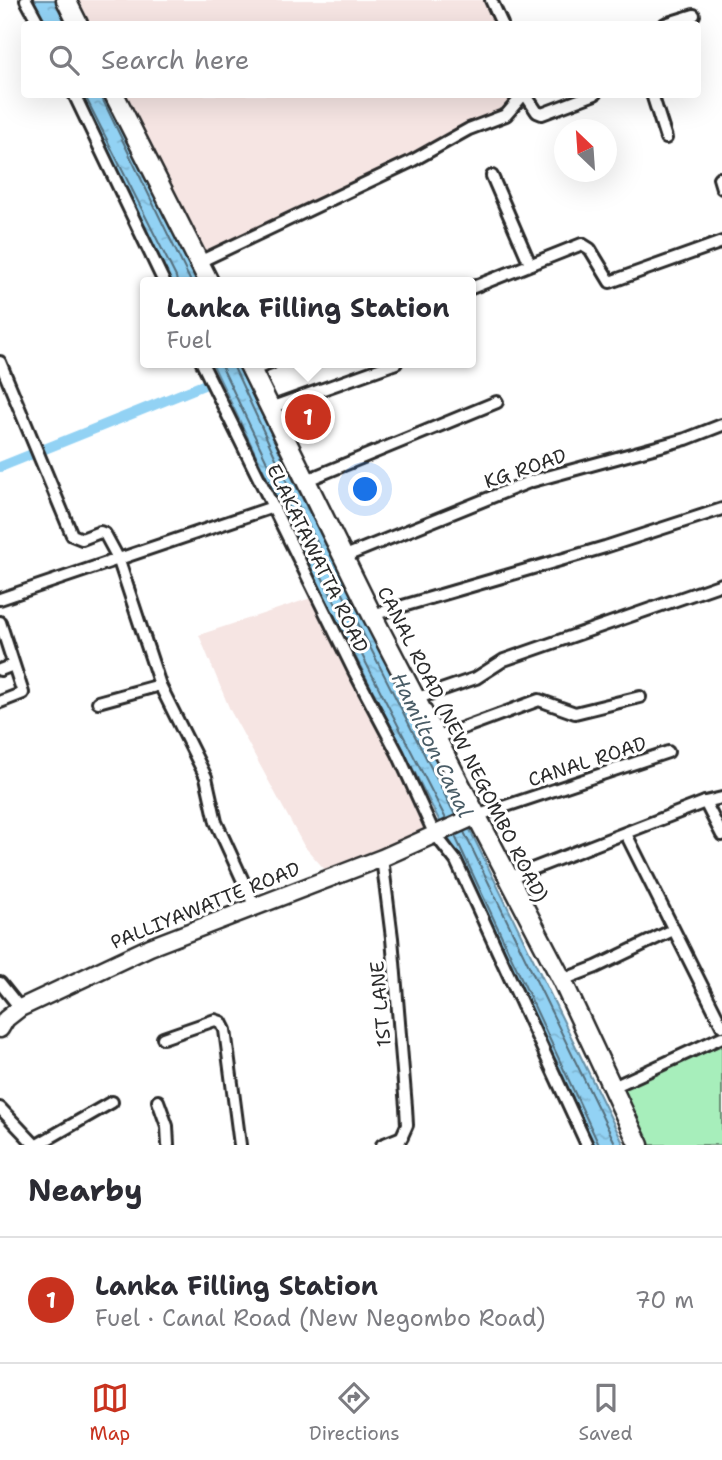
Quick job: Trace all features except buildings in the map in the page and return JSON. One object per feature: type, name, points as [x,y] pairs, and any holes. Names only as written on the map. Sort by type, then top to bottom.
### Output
[{"type":"main road","points":[[66,0],[76,21]]},
{"type":"main road","points":[[116,98],[207,277]]},
{"type":"main road","name":"CANAL ROAD (NEW NEGOMBO ROAD)","points":[[251,368],[372,615],[562,980],[639,1145]]},
{"type":"street","points":[[26,0],[37,21]]},
{"type":"street","points":[[491,0],[501,21]]},
{"type":"street","points":[[675,21],[694,15]]},
{"type":"street","points":[[76,98],[162,277]]},
{"type":"street","points":[[200,262],[410,162],[469,130],[506,115],[521,98]]},
{"type":"street","points":[[527,98],[537,112],[542,114],[584,98]]},
{"type":"street","points":[[653,98],[666,138]]},
{"type":"street","points":[[492,176],[530,264]]},
{"type":"street","points":[[476,286],[582,244],[590,249],[610,282],[722,242]]},
{"type":"street","points":[[0,362],[72,535],[82,539],[100,532],[105,534],[118,558],[160,685],[206,777],[216,822],[255,906]]},
{"type":"street","name":"ELAKATAWATTA ROAD","points":[[204,368],[354,671],[398,754],[434,833],[456,861],[587,1145]]},
{"type":"street","points":[[270,408],[382,368]]},
{"type":"street","points":[[307,480],[497,402]]},
{"type":"street","name":"KG ROAD","points":[[343,557],[529,482],[686,439],[722,425]]},
{"type":"street","points":[[0,599],[273,507]]},
{"type":"street","points":[[372,615],[605,547],[722,509]]},
{"type":"street","points":[[415,699],[476,678],[504,660],[722,584]]},
{"type":"street","points":[[0,622],[23,693],[0,702]]},
{"type":"street","points":[[0,670],[13,665]]},
{"type":"street","points":[[98,702],[160,685]]},
{"type":"street","points":[[436,738],[539,700],[575,713],[640,697]]},
{"type":"street","name":"CANAL ROAD","points":[[476,816],[668,752]]},
{"type":"street","points":[[509,878],[705,802],[722,798]]},
{"type":"street","points":[[705,802],[722,835]]},
{"type":"street","name":"PALLIYAWATTE ROAD","points":[[0,1029],[6,1019],[20,1008],[149,947],[382,858],[476,816]]},
{"type":"street","points":[[626,834],[722,1026]]},
{"type":"street","name":"1ST LANE","points":[[382,858],[392,938],[406,1107],[407,1125],[400,1140]]},
{"type":"street","points":[[562,980],[596,967],[673,930]]},
{"type":"street","points":[[0,983],[20,1008]]},
{"type":"street","points":[[163,1038],[215,1020],[221,1022],[225,1030],[240,1145]]},
{"type":"street","points":[[611,1088],[722,1037]]},
{"type":"street","points":[[158,1101],[167,1126],[168,1145]]},
{"type":"street","points":[[0,1108],[36,1145],[113,1102]]},
{"type":"street","points":[[382,1145],[400,1140]]},
{"type":"shaded area","points":[[73,0],[485,0],[495,21],[84,21]]},
{"type":"shaded area","points":[[122,98],[516,98],[504,110],[408,158],[200,254]]},
{"type":"shaded area","points":[[314,597],[428,830],[327,872],[304,846],[230,710],[199,635]]},
{"type":"green space","points":[[722,1045],[722,1145],[647,1145],[619,1089]]},
{"type":"water","points":[[29,0],[61,0],[72,21],[40,21]]},
{"type":"water","points":[[79,98],[109,98],[197,277],[168,277]]},
{"type":"water","points":[[214,368],[239,368],[298,490],[427,742],[624,1145],[593,1145],[458,857],[314,576]]},
{"type":"waterway","points":[[0,467],[206,384]]},
{"type":"place","name":"Lanka Filling Station","points":[[308,417]]},
{"type":"water label","name":"Hamilton Canal","points":[[432,745]]}]
